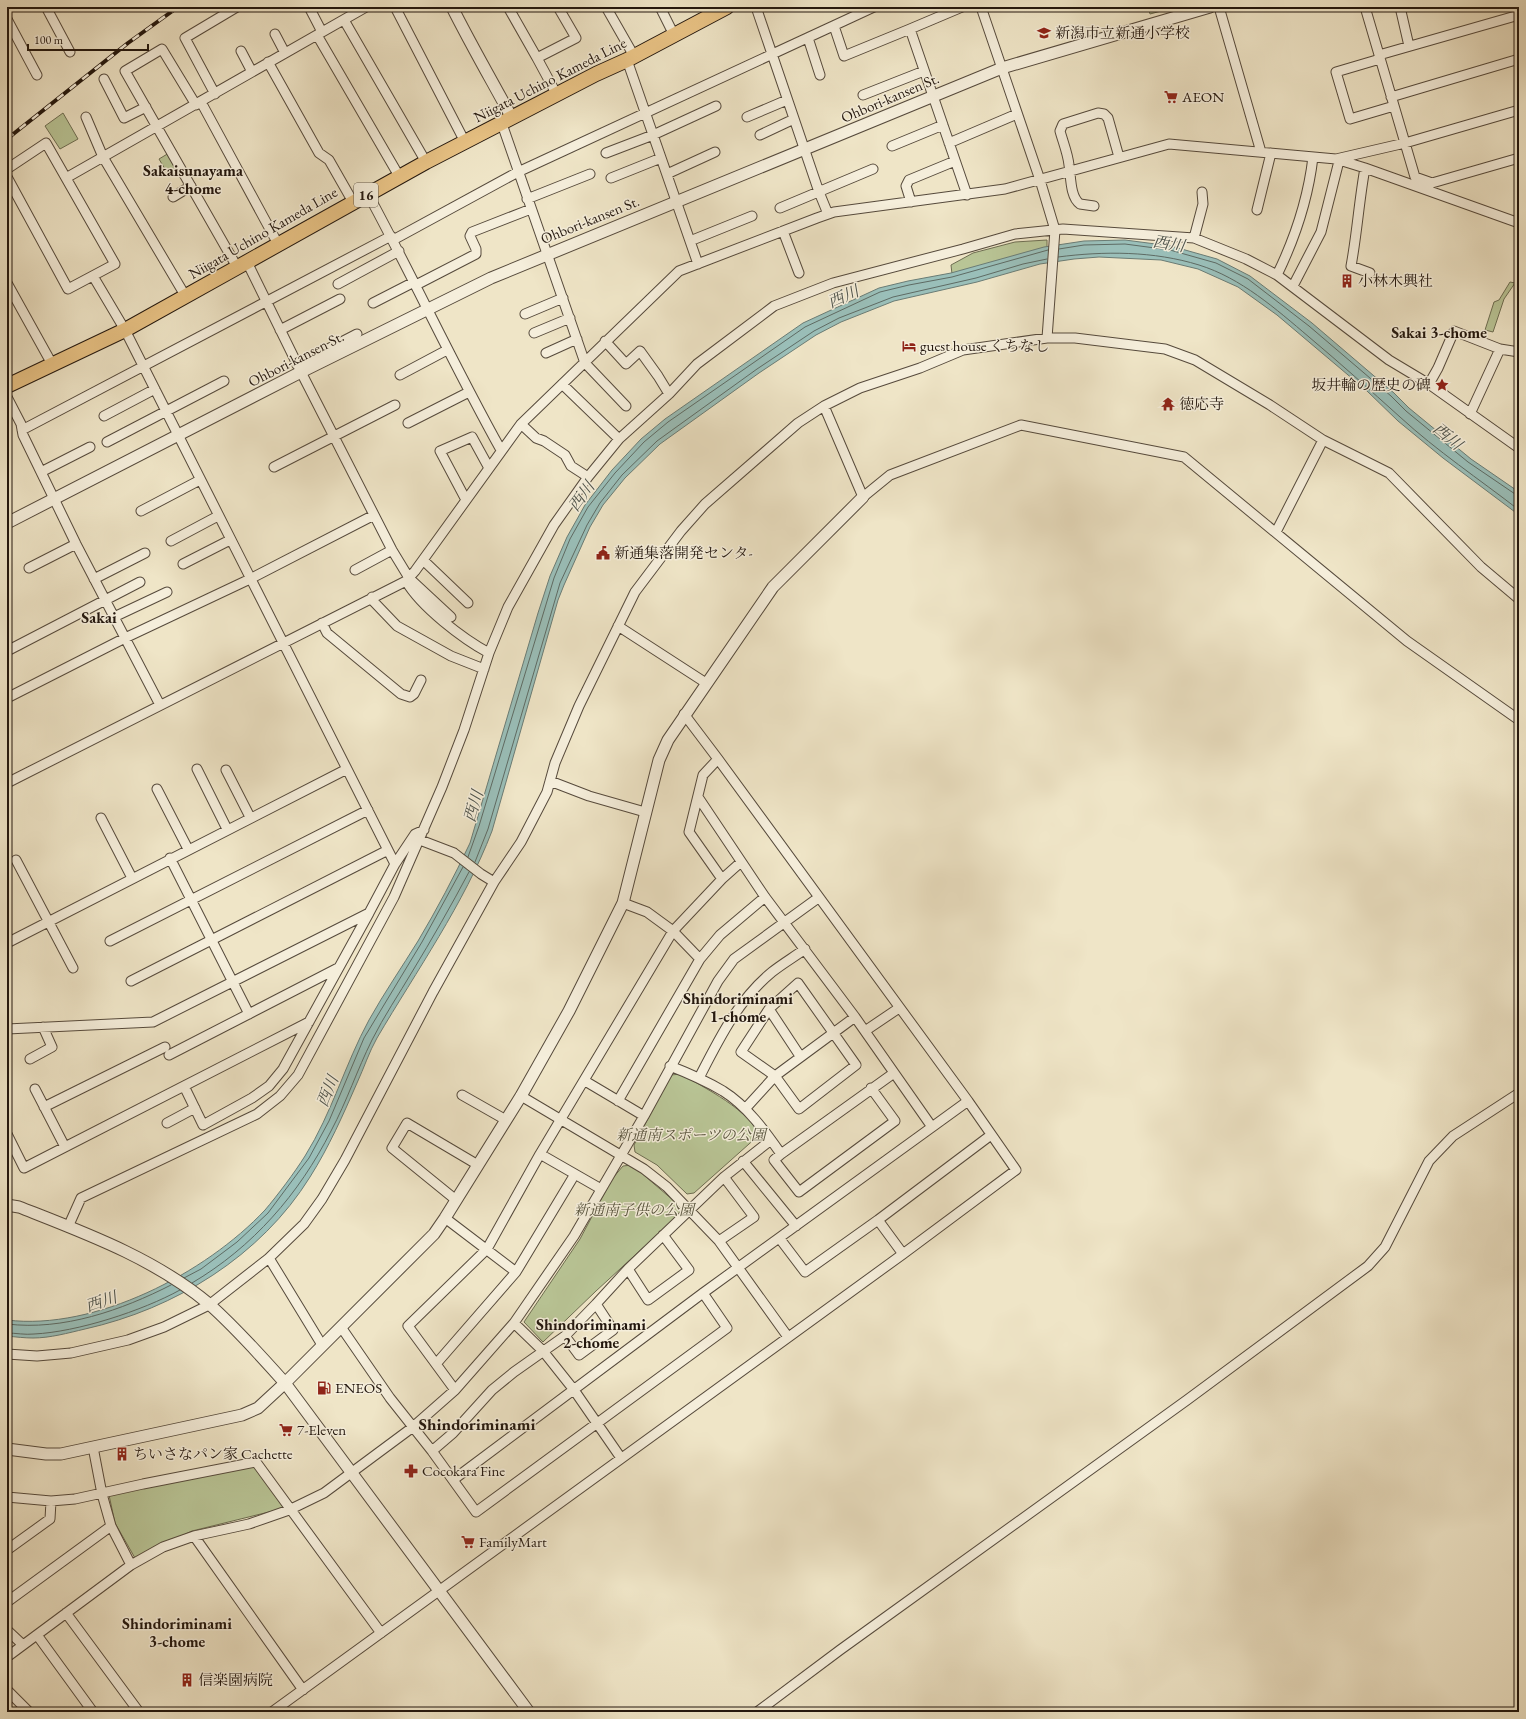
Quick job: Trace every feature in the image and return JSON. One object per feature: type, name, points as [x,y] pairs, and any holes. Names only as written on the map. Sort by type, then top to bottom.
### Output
[{"type":"main road","name":"Niigata Uchino Kameda Line","points":[[7,386],[125,330],[399,176],[630,58],[722,8]]},
{"type":"street","points":[[46,7],[70,52]]},
{"type":"street","points":[[215,94],[185,38],[237,7]]},
{"type":"street","points":[[309,7],[320,33],[399,176]]},
{"type":"street","points":[[395,7],[465,142]]},
{"type":"street","points":[[452,7],[484,69],[507,121],[518,172],[585,363],[626,406]]},
{"type":"street","points":[[508,7],[556,95]]},
{"type":"street","points":[[537,58],[576,38],[558,7]]},
{"type":"street","points":[[606,7],[630,58],[645,113],[698,264]]},
{"type":"street","points":[[660,7],[674,35]]},
{"type":"street","points":[[756,7],[787,100],[828,214]]},
{"type":"street","points":[[22,430],[144,367],[266,301],[392,238],[518,172],[874,7]]},
{"type":"street","points":[[834,26],[844,56],[962,7]]},
{"type":"street","points":[[981,7],[1040,180],[1055,230],[1047,338]]},
{"type":"street","name":"Ohbori-kansen St.","points":[[7,523],[178,436],[299,368],[428,309],[491,278],[1002,68],[1210,7]]},
{"type":"street","points":[[1219,7],[1261,152]]},
{"type":"street","points":[[1365,7],[1415,177],[1411,185]]},
{"type":"street","points":[[1400,7],[1409,46]]},
{"type":"street","points":[[66,178],[344,20],[362,8]]},
{"type":"street","points":[[1518,14],[1409,46],[1336,72],[1350,119],[1393,102],[1519,60]]},
{"type":"street","points":[[7,19],[36,75]]},
{"type":"street","points":[[344,20],[426,162]]},
{"type":"street","points":[[910,29],[967,195]]},
{"type":"street","points":[[275,34],[285,53]]},
{"type":"street","points":[[808,38],[820,75]]},
{"type":"street","points":[[278,244],[198,103],[162,49],[125,71],[191,186],[266,301],[408,579],[413,592],[459,635],[489,653]]},
{"type":"street","points":[[241,51],[252,72]]},
{"type":"street","points":[[268,62],[319,153],[329,160],[353,202]]},
{"type":"street","points":[[863,95],[924,71]]},
{"type":"street","points":[[104,79],[124,118],[146,107]]},
{"type":"street","points":[[747,117],[787,100]]},
{"type":"street","points":[[606,153],[653,135],[716,106]]},
{"type":"street","points":[[1337,160],[1519,110]]},
{"type":"street","points":[[949,143],[1017,114]]},
{"type":"street","points":[[1094,206],[1080,204],[1077,202],[1060,127],[1063,124],[1098,114],[1104,114],[1108,118],[1119,157]]},
{"type":"street","points":[[86,117],[104,157],[186,297]]},
{"type":"street","points":[[760,135],[794,120]]},
{"type":"street","points":[[892,146],[942,125]]},
{"type":"street","points":[[7,169],[46,143],[115,264],[68,289],[8,183]]},
{"type":"street","points":[[7,783],[408,579],[521,424],[679,271],[828,214],[1005,189],[1169,144],[1337,160],[1366,168],[1519,223]]},
{"type":"street","points":[[667,174],[715,152]]},
{"type":"street","points":[[1256,210],[1271,153]]},
{"type":"street","points":[[1277,275],[1290,248],[1307,196],[1313,157]]},
{"type":"street","points":[[611,178],[661,158]]},
{"type":"street","points":[[1415,177],[1432,183],[1519,158]]},
{"type":"street","points":[[1293,286],[1321,232],[1337,160]]},
{"type":"street","points":[[911,202],[906,186],[909,180],[955,161]]},
{"type":"street","points":[[1366,168],[1361,192],[1357,233],[1351,266],[1370,273]]},
{"type":"street","points":[[780,208],[873,169]]},
{"type":"street","points":[[527,199],[590,174]]},
{"type":"street","points":[[173,197],[191,186]]},
{"type":"street","points":[[1194,238],[1203,204],[1202,192]]},
{"type":"street","points":[[368,194],[399,251],[447,350],[501,450]]},
{"type":"street","points":[[373,303],[476,254],[476,249],[470,236],[472,232],[531,209]]},
{"type":"street","points":[[690,241],[752,216]]},
{"type":"street","points":[[68,1227],[81,1198],[257,1114],[280,1096],[298,1075],[394,897],[420,840],[464,730],[489,653],[508,607],[554,525],[588,476],[619,439],[669,394],[697,364],[774,306],[833,283],[1014,234],[1055,230],[1095,231],[1194,238],[1246,259],[1277,275],[1389,360],[1429,384],[1519,448]]},
{"type":"street","points":[[783,231],[799,273]]},
{"type":"street","points":[[338,284],[399,251]]},
{"type":"street","points":[[93,276],[125,330],[395,864]]},
{"type":"street","points":[[7,282],[52,364]]},
{"type":"street","points":[[525,314],[563,298]]},
{"type":"street","points":[[280,330],[340,299]]},
{"type":"street","points":[[534,333],[570,318]]},
{"type":"street","points":[[1429,384],[1438,368],[1454,331],[1500,349],[1519,352]]},
{"type":"street","points":[[299,368],[357,334]]},
{"type":"street","points":[[7,1354],[37,1356],[72,1353],[128,1340],[164,1327],[209,1305],[269,1258],[304,1224],[326,1193],[345,1160],[433,992],[494,882],[521,842],[547,792],[555,763],[579,706],[635,592],[681,531],[705,504],[798,423],[824,406],[860,388],[920,368],[963,350],[1047,338],[1075,338],[1165,349],[1189,358],[1270,405],[1323,440],[1389,473],[1481,568],[1519,599]]},
{"type":"street","points":[[546,353],[577,339]]},
{"type":"street","points":[[605,342],[626,364],[640,352],[669,394]]},
{"type":"street","points":[[1470,414],[1500,349]]},
{"type":"street","points":[[400,375],[447,350]]},
{"type":"street","points":[[106,442],[224,381]]},
{"type":"street","points":[[562,384],[619,439]]},
{"type":"street","points":[[104,416],[155,389]]},
{"type":"street","points":[[408,423],[469,392]]},
{"type":"street","points":[[7,397],[21,424],[22,430],[41,472],[76,544],[160,706]]},
{"type":"street","points":[[274,466],[395,405]]},
{"type":"street","points":[[824,406],[863,497]]},
{"type":"street","points":[[521,424],[536,438],[544,441],[565,455],[571,466],[588,476]]},
{"type":"street","points":[[7,1449],[46,1454],[61,1454],[242,1415],[258,1408],[285,1383],[434,1234],[521,1096],[569,1011],[623,903],[659,760],[668,740],[684,714],[773,587],[863,497],[890,475],[1021,425],[1184,457],[1408,641],[1519,720]]},
{"type":"street","points":[[466,500],[440,451],[472,437],[488,468]]},
{"type":"street","points":[[1276,532],[1323,440]]},
{"type":"street","points":[[41,472],[90,447]]},
{"type":"street","points":[[141,511],[200,480]]},
{"type":"street","points":[[7,698],[125,638],[250,579],[374,515]]},
{"type":"street","points":[[171,541],[218,516]]},
{"type":"street","points":[[183,564],[230,540]]},
{"type":"street","points":[[29,568],[76,544]]},
{"type":"street","points":[[354,570],[392,550]]},
{"type":"street","points":[[94,579],[145,553]]},
{"type":"street","points":[[423,560],[468,603]]},
{"type":"street","points":[[408,579],[451,617]]},
{"type":"street","points":[[7,651],[106,601],[140,582]]},
{"type":"street","points":[[114,617],[167,592]]},
{"type":"street","points":[[372,597],[374,602],[397,626],[451,656],[484,670]]},
{"type":"street","points":[[322,623],[327,633],[401,694],[410,697],[414,694],[421,680]]},
{"type":"street","points":[[618,626],[706,684]]},
{"type":"street","points":[[272,1712],[903,1254],[1016,1170],[968,1101],[684,714]]},
{"type":"street","points":[[718,759],[703,775],[689,832],[722,879]]},
{"type":"street","points":[[197,769],[227,829]]},
{"type":"street","points":[[8,941],[48,922],[170,858],[346,769]]},
{"type":"street","points":[[226,770],[250,818]]},
{"type":"street","points":[[550,781],[589,796],[645,812]]},
{"type":"street","points":[[157,789],[188,849]]},
{"type":"street","points":[[698,797],[765,897],[855,1017],[932,1127]]},
{"type":"street","points":[[110,941],[368,810]]},
{"type":"street","points":[[101,818],[132,878]]},
{"type":"street","points":[[184,1086],[203,1125],[252,1098],[269,1086],[283,1069],[395,864],[416,834],[424,830]]},
{"type":"street","points":[[420,840],[454,853],[494,882]]},
{"type":"street","points":[[131,981],[388,850]]},
{"type":"street","points":[[170,858],[249,1014]]},
{"type":"street","points":[[16,860],[73,968]]},
{"type":"street","points":[[455,1390],[408,1326],[487,1249],[540,1154],[585,1081],[673,931],[722,879],[741,862]]},
{"type":"street","points":[[618,1101],[700,959],[720,936],[765,897]]},
{"type":"street","points":[[7,1657],[131,1565],[163,1547],[194,1536],[249,1524],[289,1510],[324,1492],[413,1427],[455,1390],[514,1323],[574,1236],[644,1116],[670,1066],[718,981],[734,959],[818,898]]},
{"type":"street","points":[[623,903],[647,912],[673,931],[700,959]]},
{"type":"street","points":[[7,1029],[153,1022],[369,913]]},
{"type":"street","points":[[699,1078],[722,1032],[743,1001],[772,972],[805,949]]},
{"type":"street","points":[[44,1107],[249,1014],[338,968]]},
{"type":"street","points":[[798,983],[856,1065],[799,1109],[775,1076],[741,1052],[769,1009],[798,983]]},
{"type":"street","points":[[865,1031],[899,1008]]},
{"type":"street","points":[[769,1009],[800,1056]]},
{"type":"street","points":[[745,1109],[775,1076],[800,1056],[855,1017]]},
{"type":"street","points":[[7,1134],[24,1168],[309,1022]]},
{"type":"street","points":[[30,1059],[52,1048],[42,1028]]},
{"type":"street","points":[[670,1066],[699,1078],[724,1092],[745,1109],[781,1154]]},
{"type":"street","points":[[871,1088],[895,1121],[798,1192],[774,1160],[871,1088],[894,1073]]},
{"type":"street","points":[[585,1081],[644,1116]]},
{"type":"street","points":[[35,1089],[65,1147]]},
{"type":"street","points":[[757,1712],[840,1650],[1187,1400],[1368,1266],[1385,1247],[1428,1161],[1453,1136],[1519,1093]]},
{"type":"street","points":[[462,1095],[506,1120]]},
{"type":"street","points":[[521,1096],[650,1173],[667,1187],[719,1241],[740,1268],[788,1337]]},
{"type":"street","points":[[453,1480],[703,1293],[740,1268],[968,1101]]},
{"type":"street","points":[[167,1123],[195,1108]]},
{"type":"street","points":[[456,1200],[392,1148],[407,1123],[478,1165]]},
{"type":"street","points":[[780,1239],[805,1272],[991,1136]]},
{"type":"street","points":[[432,1451],[454,1433],[492,1390],[514,1372],[564,1336],[628,1269],[724,1177],[771,1140]]},
{"type":"street","points":[[540,1154],[602,1189]]},
{"type":"street","points":[[743,1161],[796,1226]]},
{"type":"street","points":[[436,1364],[516,1272],[575,1174]]},
{"type":"street","points":[[719,1241],[754,1217],[724,1177]]},
{"type":"street","points":[[7,1205],[19,1207],[110,1244],[170,1277],[209,1305],[251,1345],[285,1383],[529,1712]]},
{"type":"street","points":[[445,1218],[516,1272]]},
{"type":"street","points":[[878,1220],[903,1254]]},
{"type":"street","points":[[628,1269],[648,1300],[689,1270],[664,1235]]},
{"type":"street","points":[[269,1258],[322,1345]]},
{"type":"street","points":[[341,1327],[390,1398],[432,1451],[476,1512],[727,1328],[703,1293]]},
{"type":"street","points":[[564,1336],[579,1355],[613,1330],[596,1304]]},
{"type":"street","points":[[514,1323],[543,1351],[574,1390],[621,1458]]},
{"type":"street","points":[[93,1447],[102,1494],[111,1526],[131,1565]]},
{"type":"street","points":[[7,1497],[51,1501],[75,1499],[256,1462],[289,1510],[381,1633]]},
{"type":"street","points":[[7,1550],[50,1520],[51,1501]]},
{"type":"street","points":[[7,1602],[111,1526]]},
{"type":"street","points":[[194,1536],[303,1690]]},
{"type":"street","points":[[66,1613],[139,1712]]},
{"type":"street","points":[[7,1630],[23,1645]]},
{"type":"street","points":[[37,1635],[93,1712]]},
{"type":"street","points":[[7,1690],[29,1712]]},
{"type":"green space","points":[[1148,7],[1176,7],[1150,14]]},
{"type":"green space","points":[[63,113],[78,139],[60,149],[45,126]]},
{"type":"green space","points":[[169,153],[179,170],[169,176],[159,159]]},
{"type":"green space","points":[[1047,240],[1047,249],[952,274],[951,265],[973,253],[1015,242]]},
{"type":"green space","points":[[1510,282],[1515,283],[1504,299],[1493,332],[1485,330],[1494,302],[1499,300]]},
{"type":"green space","name":"新通南スポーツの公園","points":[[681,1074],[726,1100],[747,1118],[754,1127],[758,1136],[694,1193],[687,1194],[657,1165],[635,1152],[634,1145],[671,1075]]},
{"type":"green space","name":"新通南子供の公園","points":[[632,1165],[681,1207],[681,1213],[543,1342],[524,1322],[580,1239],[612,1179],[623,1166]]},
{"type":"green space","points":[[254,1464],[285,1508],[192,1531],[135,1558],[115,1523],[109,1495]]},
{"type":"water","points":[[1125,240],[1171,246],[1217,259],[1250,276],[1312,323],[1394,393],[1409,408],[1471,459],[1519,492],[1519,515],[1443,458],[1398,421],[1367,391],[1277,315],[1238,287],[1198,269],[1161,260],[1099,257],[1040,264],[977,282],[894,301],[841,322],[816,335],[759,373],[660,444],[625,478],[603,505],[590,527],[558,600],[492,831],[481,858],[454,911],[374,1043],[341,1119],[323,1154],[310,1177],[290,1205],[267,1231],[241,1255],[213,1275],[183,1293],[151,1308],[118,1320],[59,1335],[33,1338],[7,1336],[7,1320],[41,1321],[76,1316],[112,1307],[147,1293],[181,1275],[212,1255],[241,1233],[265,1210],[296,1169],[315,1140],[360,1037],[369,1020],[439,905],[470,843],[538,613],[550,576],[567,537],[585,505],[612,470],[641,439],[665,419],[803,323],[879,288],[951,273],[1044,247],[1084,241]]},
{"type":"railway","points":[[7,139],[128,43],[178,7]]},
{"type":"place","name":"新潟市立新通小学校","points":[[1044,33]]},
{"type":"place","name":"AEON","points":[[1171,97]]},
{"type":"place","name":"小林木興社","points":[[1347,281]]},
{"type":"place","name":"guest house くちなし","points":[[909,346]]},
{"type":"place","name":"坂井輪の歴史の碑","points":[[1442,385]]},
{"type":"place","name":"徳応寺","points":[[1168,404]]},
{"type":"place","name":"新通集落開発センタ-","points":[[603,553]]},
{"type":"place","name":"ENEOS","points":[[324,1388]]},
{"type":"place","name":"7-Eleven","points":[[286,1430]]},
{"type":"place","name":"ちいさなパン家 Cachette","points":[[122,1454]]},
{"type":"place","name":"Cocokara Fine","points":[[411,1471]]},
{"type":"place","name":"FamilyMart","points":[[468,1542]]},
{"type":"place","name":"信楽園病院","points":[[187,1680]]},
{"type":"district","name":"Sakaisunayama 4-chome","points":[[193,179]]},
{"type":"district","name":"Sakai 3-chome","points":[[1439,332]]},
{"type":"district","name":"Sakai","points":[[99,617]]},
{"type":"district","name":"Shindoriminami 1-chome","points":[[738,1007]]},
{"type":"district","name":"Shindoriminami 2-chome","points":[[591,1333]]},
{"type":"district","name":"Shindoriminami","points":[[477,1424]]},
{"type":"district","name":"Shindoriminami 3-chome","points":[[177,1632]]},
{"type":"water label","name":"西川","points":[[1169,243]]},
{"type":"water label","name":"西川","points":[[843,296]]},
{"type":"water label","name":"西川","points":[[1448,436]]},
{"type":"water label","name":"西川","points":[[581,496]]},
{"type":"water label","name":"西川","points":[[473,806]]},
{"type":"water label","name":"西川","points":[[327,1091]]},
{"type":"water label","name":"西川","points":[[101,1301]]}]
